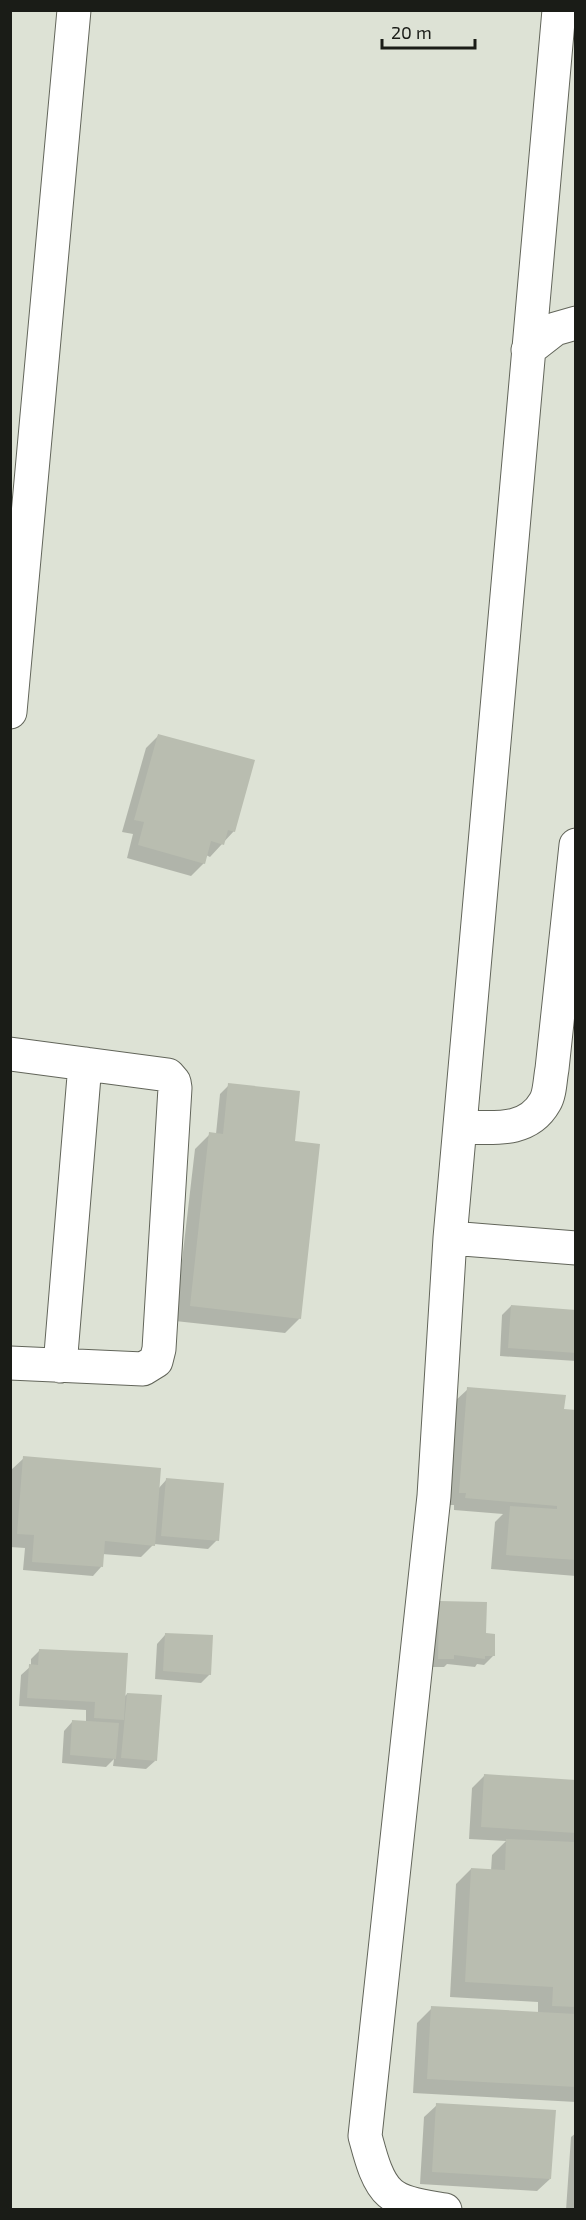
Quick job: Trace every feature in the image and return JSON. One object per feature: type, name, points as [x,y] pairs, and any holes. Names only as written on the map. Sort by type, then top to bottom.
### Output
[{"type":"lane","points":[[10,712],[74,10]]},
{"type":"lane","points":[[445,2210],[418,2206],[390,2193],[374,2169],[365,2136],[434,1496],[450,1238],[559,10]]},
{"type":"lane","points":[[528,350],[555,329],[576,323]]},
{"type":"lane","points":[[460,1127],[512,1127],[530,1121],[546,1101],[553,1058],[576,844]]},
{"type":"lane","points":[[10,1054],[168,1075],[174,1082],[159,1349],[156,1361],[143,1369],[10,1363]]},
{"type":"lane","points":[[60,1366],[85,1064]]},
{"type":"lane","points":[[450,1238],[576,1248]]},
{"type":"building","points":[[158,734],[255,760],[235,832],[228,830],[224,845],[211,841],[205,864],[138,845],[144,822],[134,820]]},
{"type":"building","points":[[228,1083],[300,1091],[295,1141],[320,1144],[301,1319],[190,1306],[209,1132],[223,1134]]},
{"type":"building","points":[[511,1305],[576,1310],[576,1353],[508,1348]]},
{"type":"building","points":[[467,1387],[566,1395],[564,1409],[576,1410],[576,1560],[506,1555],[510,1506],[557,1509],[557,1506],[465,1498],[466,1493],[459,1493]]},
{"type":"building","points":[[23,1456],[161,1468],[155,1546],[105,1541],[103,1567],[32,1562],[34,1535],[17,1534]]},
{"type":"building","points":[[166,1478],[224,1483],[219,1541],[161,1536]]},
{"type":"building","points":[[439,1601],[487,1602],[486,1633],[495,1634],[495,1656],[485,1656],[485,1659],[454,1655],[454,1659],[438,1659]]},
{"type":"building","points":[[165,1633],[213,1635],[211,1675],[163,1671]]},
{"type":"building","points":[[39,1649],[128,1653],[124,1720],[94,1718],[95,1702],[27,1698],[29,1664],[38,1665]]},
{"type":"building","points":[[127,1693],[162,1695],[157,1761],[121,1758]]},
{"type":"building","points":[[72,1720],[119,1723],[116,1759],[70,1755]]},
{"type":"building","points":[[484,1774],[576,1780],[576,1833],[481,1827]]},
{"type":"building","points":[[506,1839],[576,1842],[576,2007],[552,2006],[553,1987],[465,1982],[471,1868],[505,1870]]},
{"type":"building","points":[[431,2006],[576,2014],[576,2087],[427,2079]]},
{"type":"building","points":[[436,2103],[556,2110],[551,2179],[432,2172]]}]
